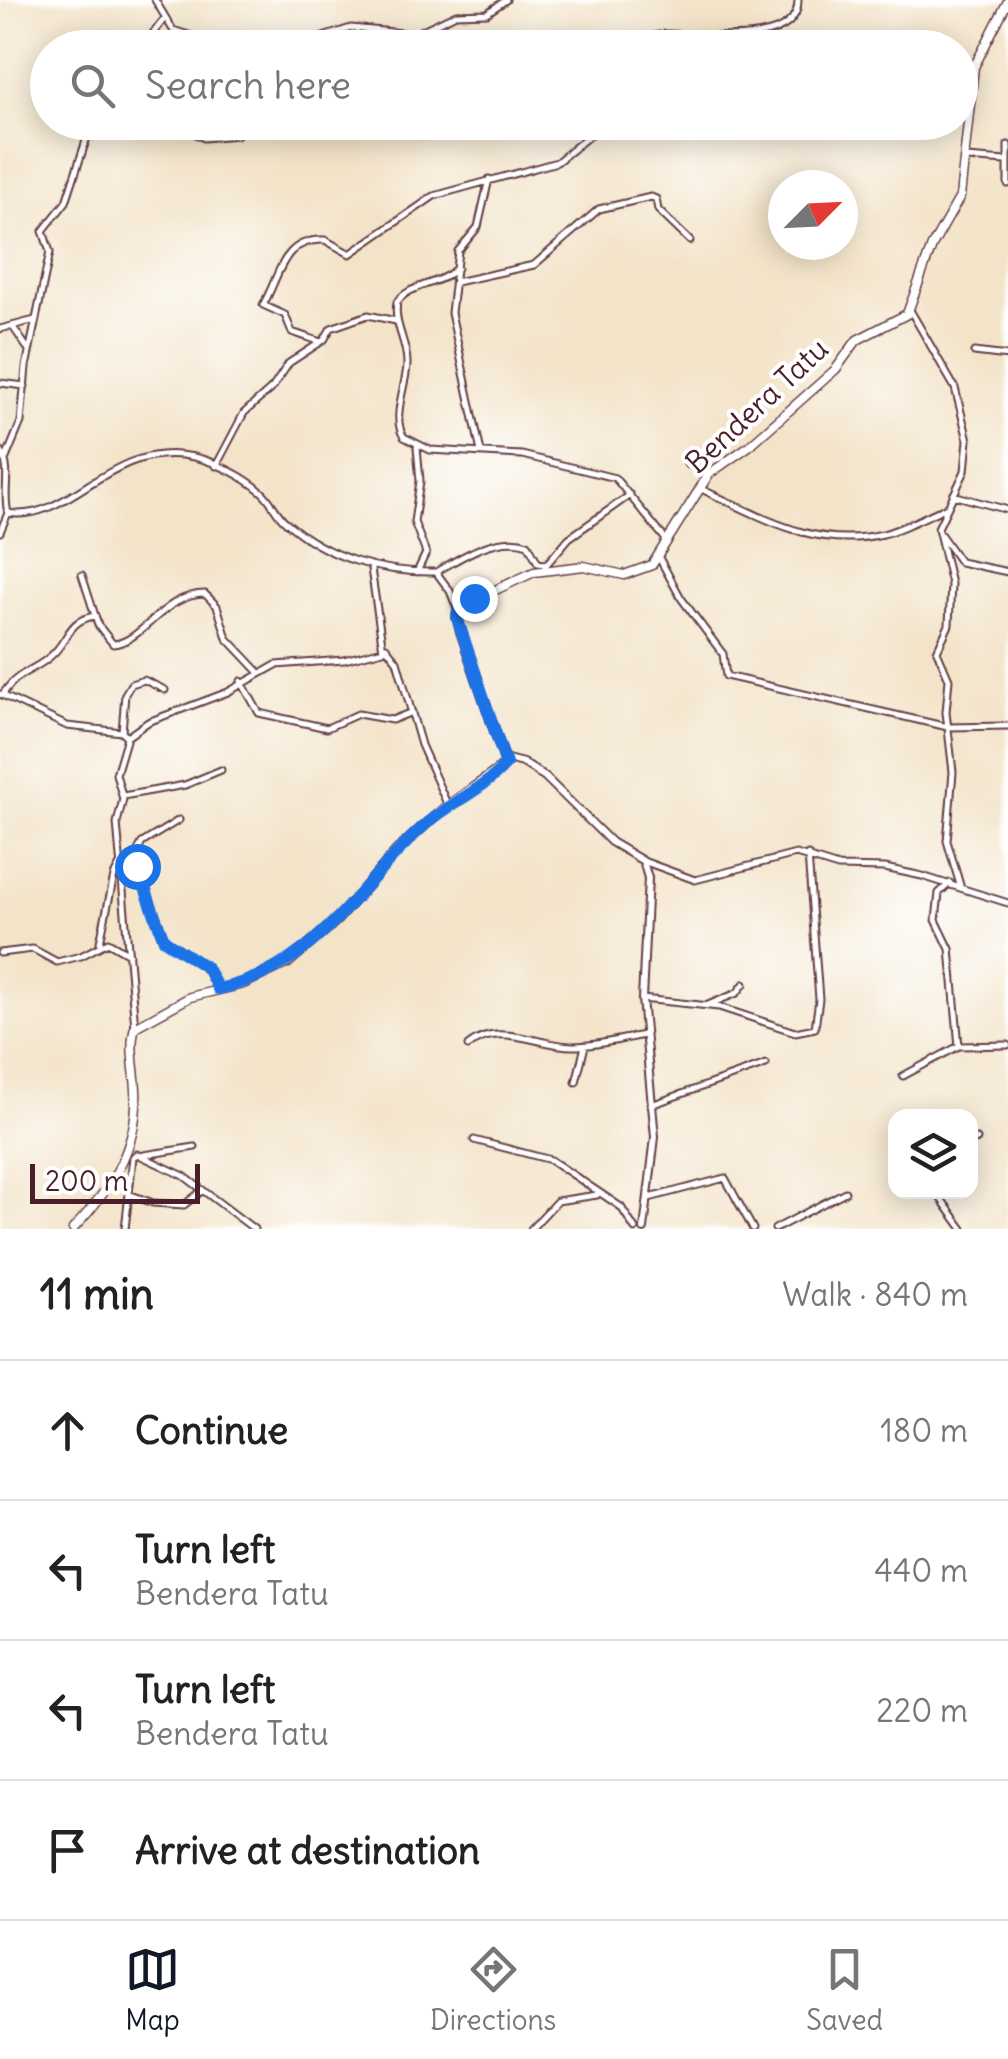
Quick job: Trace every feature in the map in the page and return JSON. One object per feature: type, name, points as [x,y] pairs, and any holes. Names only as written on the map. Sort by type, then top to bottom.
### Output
[{"type":"main road","points":[[978,59],[1008,1]]},
{"type":"main road","points":[[910,310],[932,246],[960,197],[965,140]]},
{"type":"main road","name":"Bendera Tatu","points":[[658,556],[709,474],[748,446],[839,367],[857,340],[893,324],[910,310]]},
{"type":"main road","points":[[72,1229],[117,1175],[129,1150],[136,1107],[135,1027],[190,997],[266,975],[312,945],[397,850],[448,806],[499,772],[507,759],[458,611],[509,580],[545,567],[584,566],[624,574],[652,565],[658,556]]},
{"type":"street","points":[[155,0],[174,30]]},
{"type":"street","points":[[422,30],[456,14],[487,13],[506,0]]},
{"type":"street","points":[[780,30],[794,19],[798,0]]},
{"type":"street","points":[[156,30],[165,18]]},
{"type":"street","points":[[345,30],[372,30]]},
{"type":"street","points":[[0,532],[8,513],[6,458],[18,436],[29,352],[50,252],[43,231],[66,202],[86,140]]},
{"type":"street","points":[[321,342],[292,332],[285,314],[264,307],[281,260],[303,244],[318,240],[350,254],[434,196],[557,162],[584,140]]},
{"type":"street","points":[[1008,144],[1008,184]]},
{"type":"street","points":[[963,158],[1006,161]]},
{"type":"street","points":[[480,452],[451,313],[458,251],[478,228],[490,179]]},
{"type":"street","points":[[455,282],[527,268],[545,259],[599,209],[651,197],[656,199],[658,210],[690,240]]},
{"type":"street","points":[[457,268],[442,280],[399,297],[396,321],[407,360],[398,424],[404,438],[417,447],[522,455],[608,475],[625,485],[667,541]]},
{"type":"street","points":[[910,310],[962,404],[969,455],[938,528],[950,584],[949,625],[937,651],[949,679],[952,772],[947,841],[960,886]]},
{"type":"street","points":[[216,466],[244,413],[273,387],[289,363],[321,342],[333,326],[376,315],[396,321]]},
{"type":"street","points":[[0,329],[35,320]]},
{"type":"street","points":[[13,327],[29,352]]},
{"type":"street","points":[[974,352],[1008,356]]},
{"type":"street","points":[[0,383],[25,386]]},
{"type":"street","points":[[417,447],[420,481],[414,522],[426,553],[418,572]]},
{"type":"street","points":[[0,450],[6,458]]},
{"type":"street","points":[[8,513],[40,510],[132,459],[164,453],[216,466],[260,490],[292,527],[371,570],[436,572],[495,544],[512,542],[528,544],[538,563],[545,567],[569,538],[630,495]]},
{"type":"street","points":[[687,464],[709,474]]},
{"type":"street","points":[[699,488],[760,519],[832,541],[881,534],[948,507]]},
{"type":"street","points":[[954,495],[1008,510]]},
{"type":"street","points":[[938,528],[943,542],[960,562],[1008,572]]},
{"type":"street","points":[[658,556],[681,598],[723,654],[726,676],[948,727],[1008,726]]},
{"type":"street","points":[[371,570],[385,647],[397,661],[448,806]]},
{"type":"street","points":[[436,572],[450,590],[458,611]]},
{"type":"street","points":[[82,575],[107,640],[120,644],[164,609],[205,594],[217,606],[227,638],[259,672]]},
{"type":"street","points":[[95,616],[71,625],[54,653],[22,672],[1,695],[67,726],[124,735],[228,692],[241,681],[276,665],[372,655],[385,647]]},
{"type":"street","points":[[135,1027],[117,824],[122,796],[116,774],[124,735],[125,694],[130,684],[144,680],[165,690]]},
{"type":"street","points":[[241,681],[258,712],[296,723],[333,728],[358,714],[392,720],[412,712]]},
{"type":"street","points":[[507,759],[523,762],[545,777],[598,830],[643,861],[695,880],[769,858],[808,855],[838,867],[885,868],[950,883],[1008,902]]},
{"type":"street","points":[[122,796],[168,789],[221,770]]},
{"type":"street","points":[[179,820],[142,843],[134,858],[164,940],[207,968],[218,989]]},
{"type":"street","points":[[642,999],[708,1005],[795,1032],[815,1028],[819,999],[808,855]]},
{"type":"street","points":[[99,944],[114,876],[122,860]]},
{"type":"street","points":[[643,861],[648,878],[642,999],[654,1160],[644,1229]]},
{"type":"street","points":[[950,883],[938,893],[936,920],[950,949],[959,1046]]},
{"type":"street","points":[[0,954],[33,949],[57,962],[81,956],[99,944],[113,943],[129,954]]},
{"type":"street","points":[[708,1005],[737,993],[744,984]]},
{"type":"street","points":[[468,1046],[483,1038],[512,1036],[546,1044],[585,1046],[644,1036]]},
{"type":"street","points":[[903,1076],[959,1046],[1008,1045]]},
{"type":"street","points":[[576,1082],[585,1046]]},
{"type":"street","points":[[651,1105],[766,1064]]},
{"type":"street","points":[[474,1140],[551,1160],[621,1207],[634,1229]]},
{"type":"street","points":[[125,1229],[133,1157],[195,1147]]},
{"type":"street","points":[[144,1155],[203,1190],[254,1229]]},
{"type":"street","points":[[649,1198],[725,1178],[753,1229]]},
{"type":"street","points":[[131,1195],[153,1203],[184,1205],[203,1190]]},
{"type":"street","points":[[774,1229],[846,1192]]},
{"type":"street","points":[[531,1229],[557,1201],[600,1196]]},
{"type":"street","points":[[941,1199],[963,1229]]},
{"type":"route","points":[[137,866],[147,884],[164,940],[207,968],[218,989],[266,975],[312,945],[397,850],[443,809],[506,764],[504,748],[457,618],[459,608],[474,598]]}]
